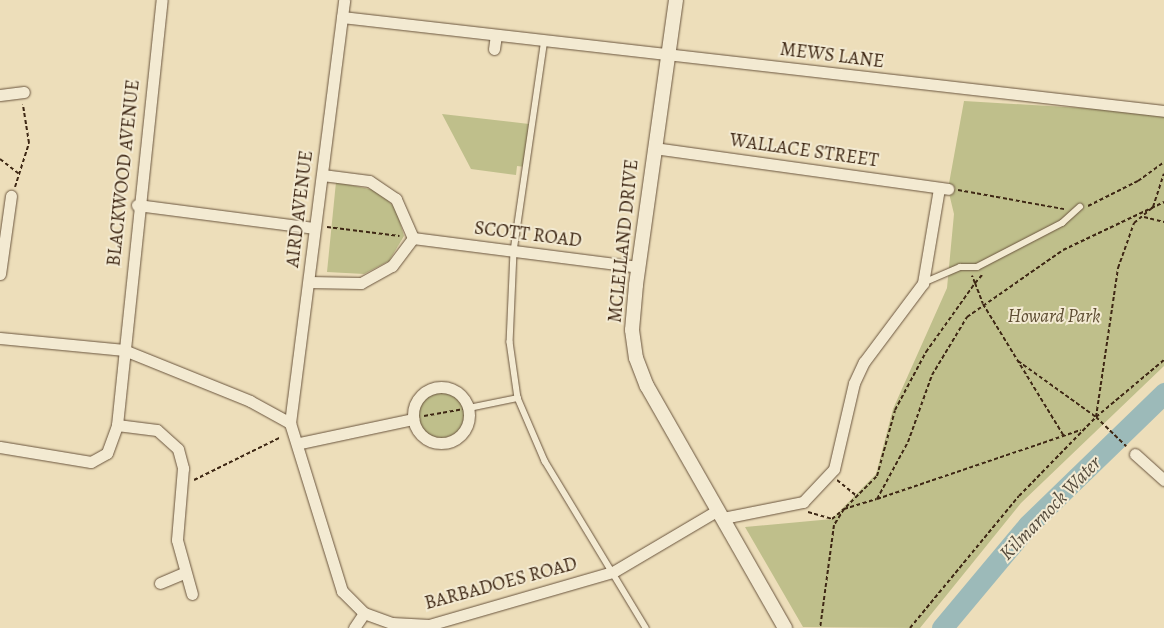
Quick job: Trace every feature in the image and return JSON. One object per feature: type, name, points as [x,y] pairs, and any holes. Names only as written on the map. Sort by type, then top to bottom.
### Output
[{"type":"street","name":"BLACKWOOD AVENUE","points":[[0,447],[91,462],[106,453],[117,424],[137,205],[162,0]]},
{"type":"street","name":"AIRD AVENUE","points":[[292,426],[314,228],[344,0]]},
{"type":"street","name":"MCLELLAND DRIVE","points":[[676,0],[638,267],[632,330],[636,358],[785,628]]},
{"type":"street","name":"MEWS LANE","points":[[342,17],[1164,111]]},
{"type":"street","points":[[494,49],[496,35]]},
{"type":"street","points":[[0,94],[23,92]]},
{"type":"street","name":"WALLACE STREET","points":[[654,148],[944,189]]},
{"type":"street","points":[[309,282],[361,283],[392,266],[413,238],[396,198],[369,182],[322,175]]},
{"type":"street","points":[[721,514],[789,507],[803,502],[830,474],[864,362],[923,283],[944,189]]},
{"type":"street","points":[[0,274],[11,196]]},
{"type":"street","points":[[137,205],[314,228]]},
{"type":"street","name":"SCOTT ROAD","points":[[413,238],[638,267]]},
{"type":"street","points":[[0,338],[124,350],[250,401],[292,426]]},
{"type":"street","points":[[433,388],[453,389],[469,408],[463,433],[445,443],[424,438],[413,418],[416,401],[433,388]]},
{"type":"street","points":[[300,443],[413,418]]},
{"type":"street","points":[[117,424],[158,430],[168,437],[178,449],[181,479],[177,540],[184,573],[192,594]]},
{"type":"street","name":"BARBADOES ROAD","points":[[292,426],[300,443],[342,591],[364,613],[392,623],[429,625],[613,572],[721,514]]},
{"type":"street","points":[[1135,454],[1164,480]]},
{"type":"street","points":[[160,583],[184,573]]},
{"type":"street","points":[[354,628],[364,613]]},
{"type":"lane","points":[[545,39],[514,252],[510,342],[518,398],[544,461],[646,628]]},
{"type":"lane","points":[[923,283],[960,267],[977,267],[1062,222],[1080,207]]},
{"type":"lane","points":[[469,408],[518,398]]},
{"type":"path","points":[[11,196],[29,143],[23,92]]},
{"type":"path","points":[[0,159],[19,174]]},
{"type":"path","points":[[944,189],[1017,197],[1066,210],[1080,207],[1138,181],[1164,162]]},
{"type":"path","points":[[1096,417],[1118,268],[1134,223],[1144,217],[1153,207],[1164,174]]},
{"type":"path","points":[[877,498],[908,442],[932,375],[967,317],[983,304],[1063,250],[1164,202]]},
{"type":"path","points":[[1144,217],[1164,222]]},
{"type":"path","points":[[314,228],[413,238]]},
{"type":"path","points":[[960,267],[975,283],[983,304],[1064,436]]},
{"type":"path","points":[[789,507],[832,519],[877,476],[895,410],[926,352],[975,283],[986,271]]},
{"type":"path","points":[[1016,360],[1096,417],[1135,454]]},
{"type":"path","points":[[910,628],[1019,496],[1096,417],[1164,360]]},
{"type":"path","points":[[413,418],[469,408]]},
{"type":"path","points":[[181,479],[186,483],[225,468],[292,426]]},
{"type":"path","points":[[820,628],[834,525],[844,509],[1083,430]]},
{"type":"path","points":[[830,474],[857,496]]},
{"type":"green space","name":"Howard Park","points":[[964,101],[1164,113],[1164,366],[1021,503],[920,628],[803,627],[745,527],[832,519],[876,474],[893,409],[947,288],[954,214],[948,189]]},
{"type":"green space","points":[[442,114],[529,124],[525,167],[517,166],[516,175],[471,169]]},
{"type":"green space","points":[[336,182],[379,191],[396,209],[404,236],[389,261],[364,274],[327,272]]},
{"type":"green space","points":[[436,392],[446,392],[460,402],[464,415],[460,428],[454,434],[446,438],[436,438],[422,428],[418,420],[418,410],[428,396]]},
{"type":"waterway","name":"Kilmarnock Water","points":[[942,628],[1028,525],[1164,393]]}]
